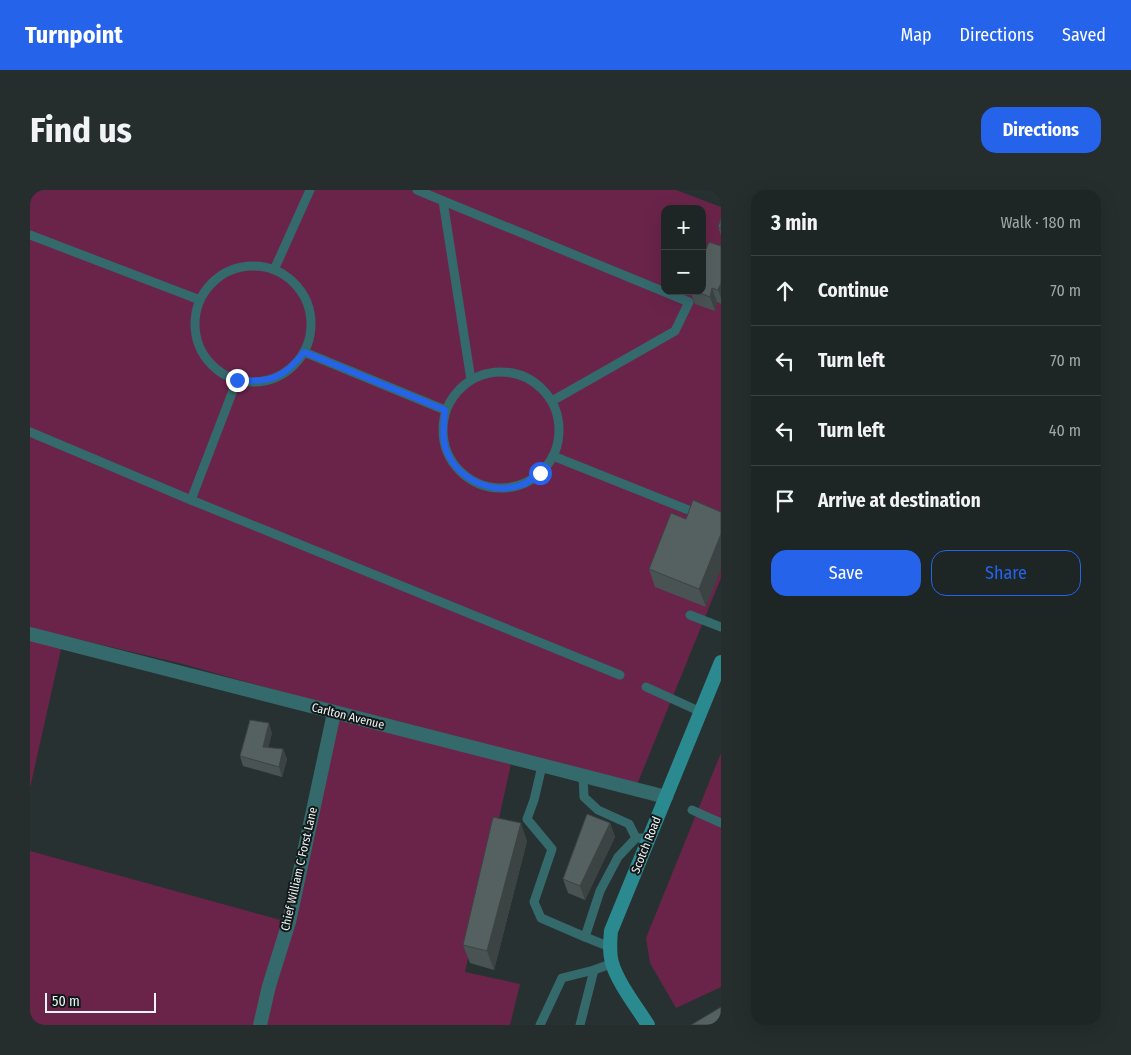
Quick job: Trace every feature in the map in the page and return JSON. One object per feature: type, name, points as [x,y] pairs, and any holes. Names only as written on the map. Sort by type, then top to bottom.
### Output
[{"type":"main road","name":"Scotch Road","points":[[648,1025],[612,963],[611,931],[642,838],[666,798],[721,662]]},
{"type":"street","name":"Carlton Avenue","points":[[30,634],[666,798]]},
{"type":"street","name":"Chief William C Forst Lane","points":[[260,1025],[269,986],[289,922],[334,713]]},
{"type":"lane","points":[[274,270],[310,190]]},
{"type":"lane","points":[[418,190],[689,302],[675,331],[552,401]]},
{"type":"lane","points":[[443,201],[471,380]]},
{"type":"lane","points":[[30,235],[200,300]]},
{"type":"lane","points":[[257,266],[274,270],[291,280],[303,295],[310,314],[310,333],[304,352],[292,367],[275,378],[256,382],[237,380],[219,371],[205,357],[196,339],[195,319],[200,300],[209,285],[223,274],[239,267],[257,266]]},
{"type":"lane","points":[[304,352],[445,410]]},
{"type":"lane","points":[[505,372],[522,376],[539,386],[552,401],[558,420],[559,439],[552,456],[540,473],[524,484],[505,488],[485,486],[467,477],[453,463],[445,445],[443,429],[445,410],[457,391],[471,380],[487,373],[505,372]]},
{"type":"lane","points":[[191,500],[237,380]]},
{"type":"lane","points":[[30,432],[191,500],[620,675]]},
{"type":"lane","points":[[552,456],[721,523]]},
{"type":"lane","points":[[690,615],[721,627]]},
{"type":"lane","points":[[646,687],[701,712]]},
{"type":"lane","points":[[542,766],[534,800],[527,819],[552,849],[534,902],[541,918],[610,947]]},
{"type":"lane","points":[[583,776],[584,797],[598,810],[629,824],[642,838],[618,857],[600,891],[585,937]]},
{"type":"lane","points":[[692,810],[721,823]]},
{"type":"lane","points":[[540,1025],[562,978],[594,970],[612,963]]},
{"type":"lane","points":[[580,1025],[594,970]]},
{"type":"shaded area","points":[[30,190],[676,190],[721,207],[721,578],[636,787],[513,755],[465,972],[520,984],[510,1025],[30,1025],[30,851],[288,922],[335,707],[183,664],[64,636],[30,788]]},
{"type":"shaded area","points":[[721,753],[721,987],[676,1008],[650,963],[646,938]]},
{"type":"building","points":[[709,242],[721,246],[721,283],[718,290],[712,288],[710,297],[705,295],[706,249]]},
{"type":"building","points":[[693,500],[721,512],[721,534],[699,589],[649,569],[671,513],[686,519]]},
{"type":"building","points":[[250,720],[269,723],[263,747],[283,749],[279,767],[240,756]]},
{"type":"building","points":[[587,814],[610,823],[580,886],[563,879]]},
{"type":"building","points":[[493,817],[521,823],[487,951],[463,945]]},
{"type":"building","points":[[721,1007],[721,1025],[691,1025]]},
{"type":"route","points":[[237,380],[256,382],[275,378],[292,367],[304,352],[445,410],[443,429],[445,445],[453,463],[467,477],[485,486],[505,488],[524,484],[540,473]]}]
